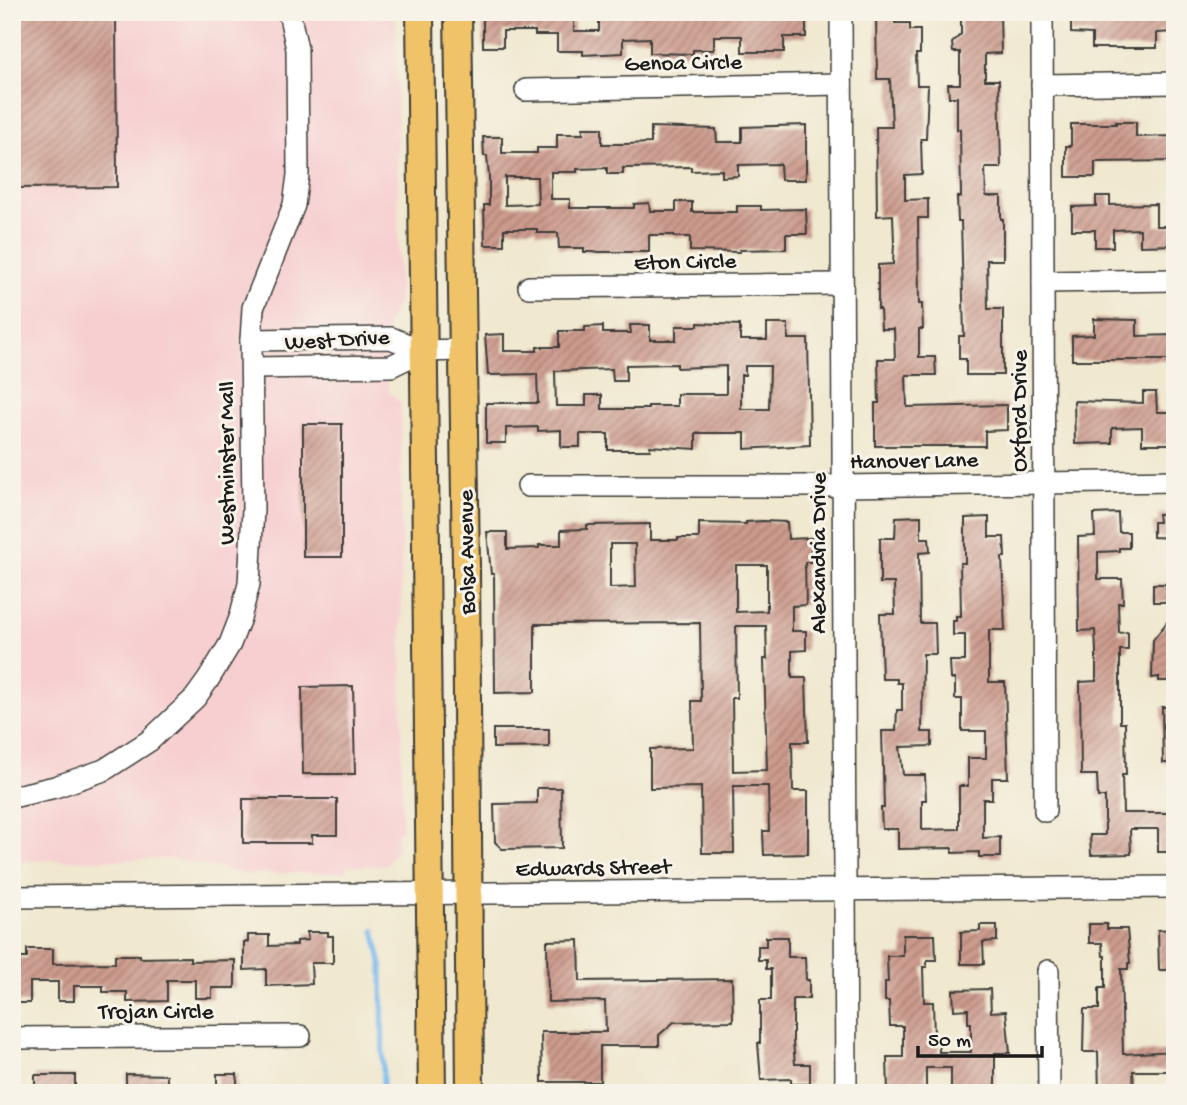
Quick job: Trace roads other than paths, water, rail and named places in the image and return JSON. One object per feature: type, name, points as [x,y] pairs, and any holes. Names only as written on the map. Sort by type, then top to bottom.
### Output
[{"type":"main road","name":"Bolsa Avenue","points":[[419,12],[432,1093]]},
{"type":"main road","name":"Bolsa Avenue","points":[[458,12],[470,1093]]},
{"type":"street","name":"Westminster Mall","points":[[12,797],[104,771],[149,741],[195,698],[230,644],[245,603],[249,584],[253,509],[253,308],[294,205],[298,175],[297,49],[289,12]]},
{"type":"street","name":"Alexandria Drive","points":[[841,12],[846,1093]]},
{"type":"street","name":"Oxford Drive","points":[[1042,12],[1045,811]]},
{"type":"street","points":[[1042,85],[1175,83]]},
{"type":"street","name":"Genoa Circle","points":[[526,90],[841,84]]},
{"type":"street","points":[[1043,282],[1175,280]]},
{"type":"street","name":"Eton Circle","points":[[529,288],[842,284]]},
{"type":"street","name":"West Drive","points":[[251,341],[391,338],[422,351]]},
{"type":"street","name":"West Drive","points":[[251,369],[391,366],[422,351],[462,349]]},
{"type":"street","name":"Hanover Lane","points":[[528,486],[843,486],[1175,481]]},
{"type":"street","name":"Edwards Street","points":[[12,897],[1175,887]]},
{"type":"street","points":[[1048,971],[1049,1093]]},
{"type":"street","name":"Trojan Circle","points":[[12,1038],[300,1036]]},
{"type":"waterway","points":[[374,930],[382,966],[383,1093]]}]
